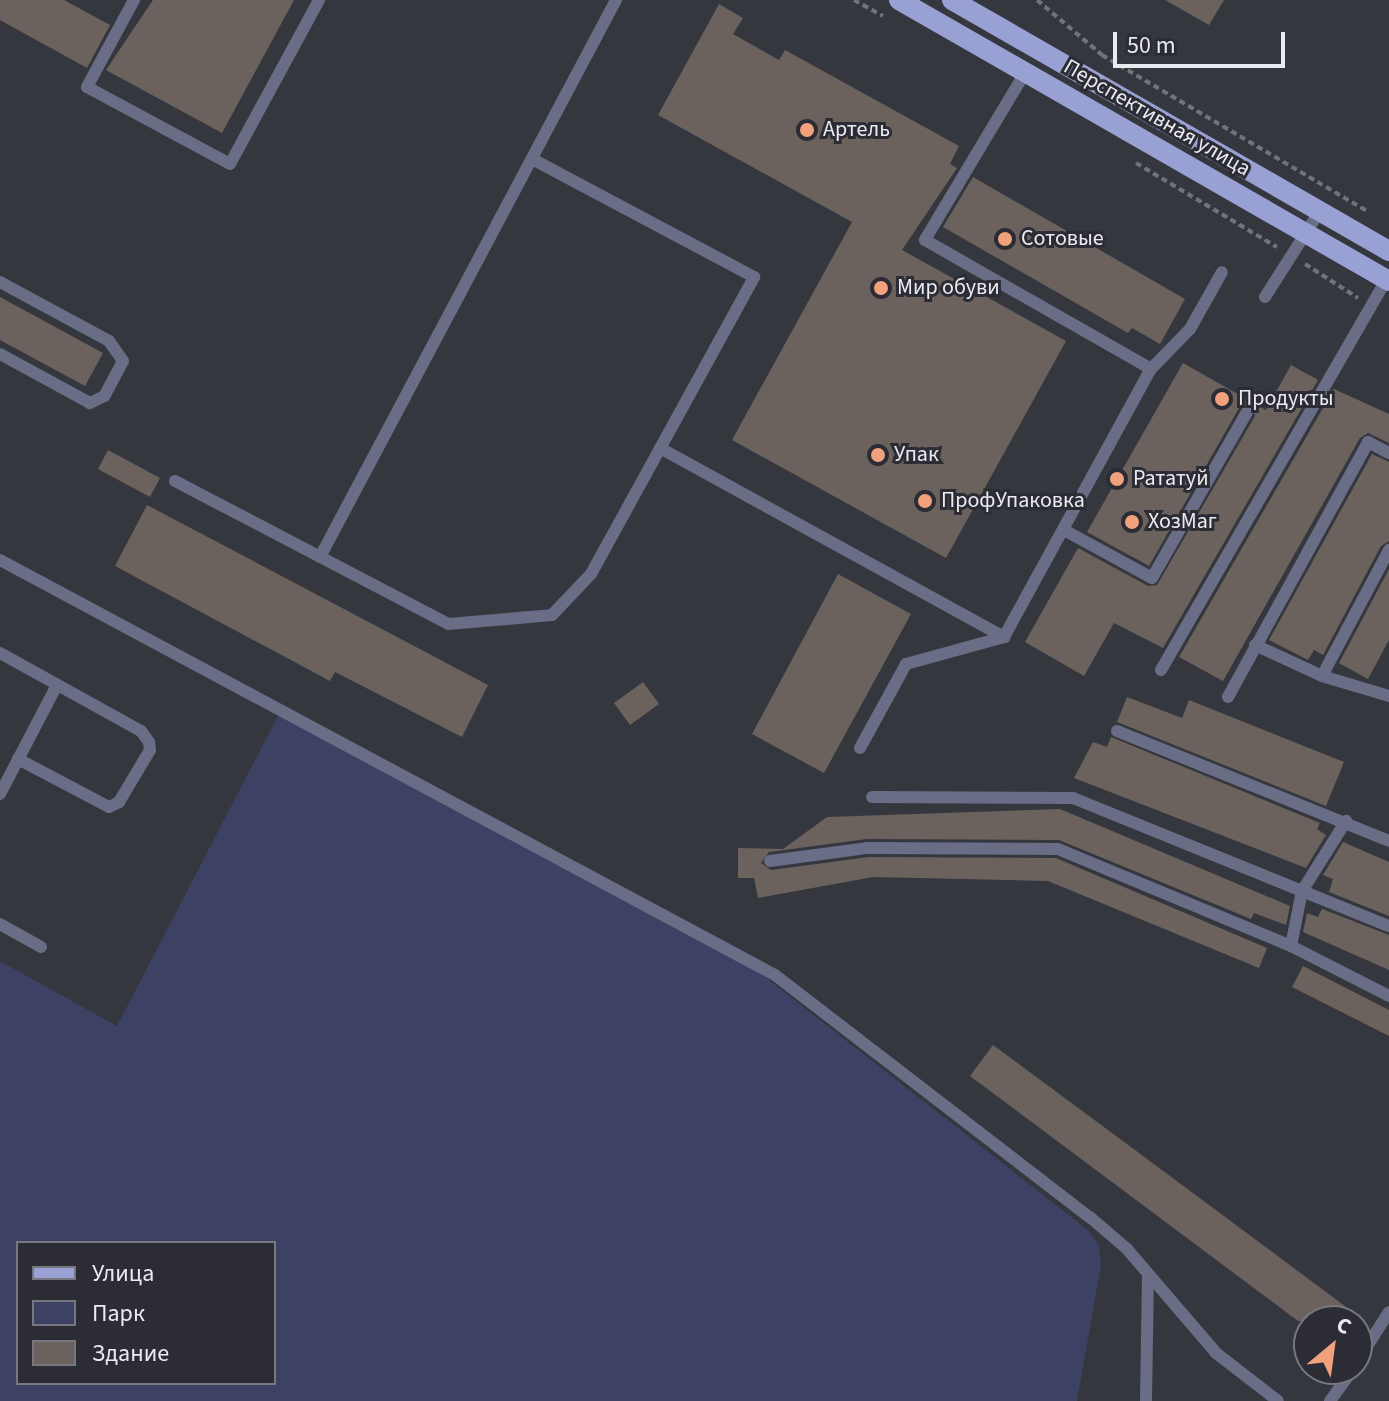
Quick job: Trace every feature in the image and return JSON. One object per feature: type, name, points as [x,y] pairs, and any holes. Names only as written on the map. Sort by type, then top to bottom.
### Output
[{"type":"main road","name":"Перспективная улица","points":[[899,0],[1388,278]]},
{"type":"main road","name":"Перспективная улица","points":[[952,0],[1321,209],[1389,251]]},
{"type":"lane","points":[[134,0],[87,87],[230,164],[319,0]]},
{"type":"lane","points":[[320,557],[616,0]]},
{"type":"lane","points":[[1026,71],[925,240],[1151,369]]},
{"type":"lane","points":[[175,481],[448,624],[552,615],[591,574],[754,277],[532,159]]},
{"type":"lane","points":[[1265,297],[1321,209]]},
{"type":"lane","points":[[860,748],[906,664],[1004,637],[1151,369],[1190,329],[1222,272]]},
{"type":"lane","points":[[1161,670],[1388,278]]},
{"type":"lane","points":[[0,282],[109,341],[123,361],[104,396],[90,403],[0,354]]},
{"type":"lane","points":[[1064,530],[1152,578],[1247,412]]},
{"type":"lane","points":[[1228,697],[1368,442],[1389,453]]},
{"type":"lane","points":[[660,448],[1004,637]]},
{"type":"lane","points":[[1322,676],[1389,550]]},
{"type":"lane","points":[[0,560],[775,975],[1091,1218],[1148,1274],[1216,1353],[1278,1401]]},
{"type":"lane","points":[[1255,645],[1322,676],[1389,696]]},
{"type":"lane","points":[[0,653],[141,731],[150,750],[119,802],[109,807],[18,759]]},
{"type":"lane","points":[[0,794],[57,685]]},
{"type":"lane","points":[[1117,731],[1346,821],[1389,841]]},
{"type":"lane","points":[[872,797],[1073,798],[1389,926]]},
{"type":"lane","points":[[1291,946],[1302,891],[1346,821]]},
{"type":"lane","points":[[770,861],[868,848],[1058,849],[1291,946],[1389,996]]},
{"type":"lane","points":[[0,924],[41,947]]},
{"type":"lane","points":[[1146,1401],[1148,1274]]},
{"type":"lane","points":[[1373,1337],[1389,1312]]},
{"type":"path","points":[[854,0],[895,23]]},
{"type":"path","points":[[1037,0],[1102,55],[1376,217]]},
{"type":"path","points":[[1131,160],[1370,305]]},
{"type":"green space","points":[[279,714],[755,969],[1089,1231],[1099,1246],[1101,1265],[1077,1401],[0,1401],[0,961],[117,1026]]},
{"type":"building","points":[[0,0],[64,0],[110,25],[87,68],[0,20]]},
{"type":"building","points":[[153,0],[294,0],[222,133],[106,70]]},
{"type":"building","points":[[1165,0],[1224,0],[1209,25]]},
{"type":"building","points":[[719,4],[743,18],[733,34],[779,60],[785,50],[959,146],[950,164],[957,168],[902,250],[1066,341],[946,558],[732,440],[852,222],[658,115]]},
{"type":"building","points":[[973,177],[1185,299],[1160,344],[1132,328],[1128,333],[943,227]]},
{"type":"building","points":[[0,297],[103,353],[85,386],[0,340]]},
{"type":"building","name":"ХозМаг","points":[[1183,363],[1266,410],[1291,365],[1318,380],[1163,648],[1114,623],[1084,676],[1025,642],[1078,548],[1148,586],[1157,585],[1255,416],[1251,404],[1239,408],[1149,566],[1087,532]]},
{"type":"building","points":[[1334,389],[1389,414],[1389,443],[1368,433],[1360,438],[1223,681],[1179,657]]},
{"type":"building","points":[[108,450],[160,478],[150,497],[98,469]]},
{"type":"building","points":[[1372,454],[1389,462],[1389,541],[1381,546],[1323,655],[1314,650],[1308,660],[1269,640]]},
{"type":"building","points":[[147,505],[488,685],[462,737],[335,672],[330,681],[115,566]]},
{"type":"building","points":[[1389,569],[1389,640],[1368,679],[1339,663]]},
{"type":"building","points":[[838,574],[911,614],[824,773],[752,734]]},
{"type":"building","points":[[643,682],[659,704],[630,725],[614,703]]},
{"type":"building","points":[[1127,697],[1182,718],[1189,700],[1344,762],[1326,806],[1117,722]]},
{"type":"building","points":[[1111,737],[1320,823],[1317,829],[1326,835],[1306,868],[1074,778],[1093,742],[1107,747]]},
{"type":"building","points":[[1060,809],[1290,906],[1286,925],[1254,913],[1251,919],[1059,840],[867,839],[769,852],[761,863],[771,870],[869,857],[1056,858],[1267,948],[1259,968],[1048,881],[873,877],[758,898],[754,878],[738,878],[738,848],[783,849],[827,817]]},
{"type":"building","points":[[1343,842],[1389,862],[1389,916],[1329,892],[1333,879],[1323,875]]},
{"type":"building","points":[[1322,909],[1389,935],[1389,970],[1303,932],[1307,913],[1318,917]]},
{"type":"building","points":[[1303,966],[1389,1010],[1389,1036],[1292,987]]},
{"type":"building","points":[[993,1045],[1343,1305],[1293,1305],[1293,1317],[970,1076]]},
{"type":"place","name":"Артель","points":[[807,130]]},
{"type":"place","name":"Сотовые","points":[[1005,239]]},
{"type":"place","name":"Мир обуви","points":[[881,288]]},
{"type":"place","name":"Продукты","points":[[1222,399]]},
{"type":"place","name":"Упак","points":[[878,455]]},
{"type":"place","name":"Рататуй","points":[[1117,479]]},
{"type":"place","name":"ПрофУпаковка","points":[[925,501]]},
{"type":"place","name":"ХозМаг","points":[[1132,522]]}]
